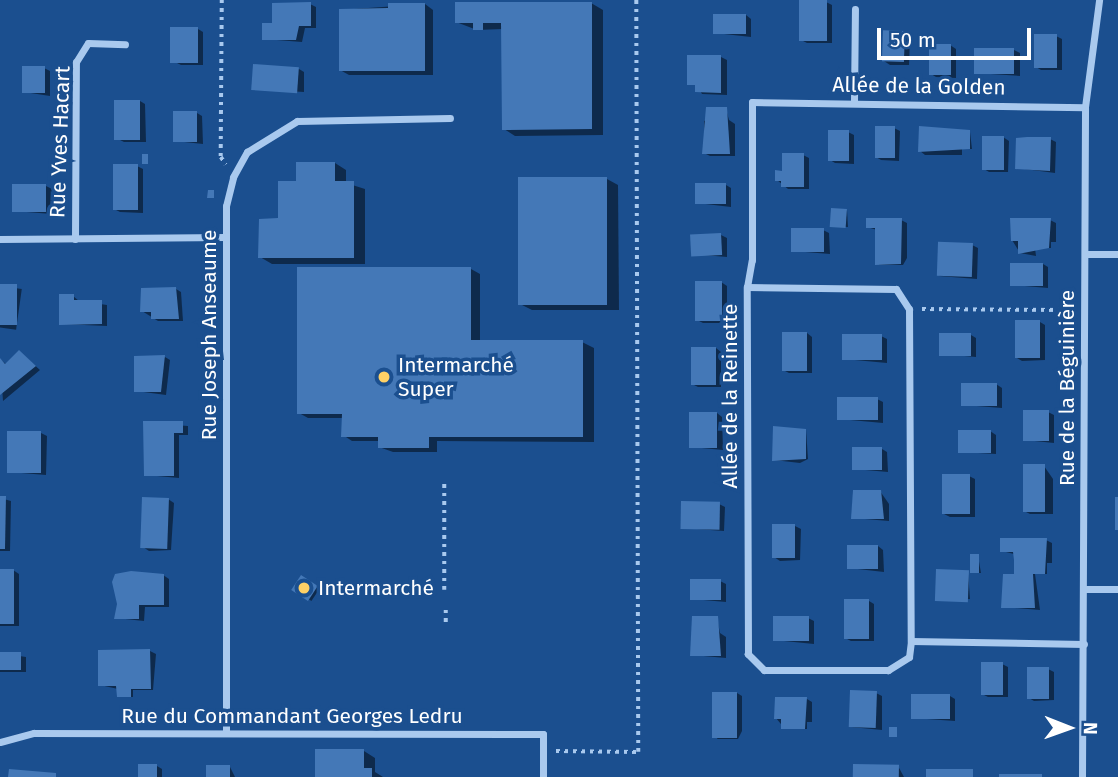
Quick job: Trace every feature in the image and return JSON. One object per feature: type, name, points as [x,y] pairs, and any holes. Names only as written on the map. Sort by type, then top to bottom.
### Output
[{"type":"street","name":"Rue de la Béguinière","points":[[1082,777],[1085,107],[1099,0]]},
{"type":"street","points":[[854,101],[855,9]]},
{"type":"street","name":"Rue Yves Hacart","points":[[75,239],[76,62],[88,43],[125,44]]},
{"type":"street","name":"Allée de la Golden","points":[[747,287],[752,260],[752,102],[854,101],[1085,107]]},
{"type":"street","name":"Rue Joseph Anseaume","points":[[226,733],[226,237],[233,177],[247,152],[297,121],[450,118]]},
{"type":"street","points":[[0,239],[226,237]]},
{"type":"street","points":[[1085,254],[1118,254]]},
{"type":"street","name":"Allée de la Reinette","points":[[909,309],[896,289],[747,287],[748,654],[764,670],[888,670],[909,657],[911,640]]},
{"type":"street","points":[[909,309],[911,640],[1084,644]]},
{"type":"street","points":[[1084,589],[1118,589]]},
{"type":"street","name":"Rue du Commandant Georges Ledru","points":[[0,742],[34,733],[543,734],[543,751]]},
{"type":"street","points":[[543,751],[543,777]]},
{"type":"path","points":[[222,0],[221,157],[233,177]]},
{"type":"path","points":[[543,751],[638,752],[636,0]]},
{"type":"path","points":[[909,309],[1085,310]]},
{"type":"path","points":[[444,484],[444,590]]},
{"type":"path","points":[[446,610],[446,625]]},
{"type":"building","points":[[799,0],[827,0],[827,41],[799,41]]},
{"type":"building","points":[[311,2],[311,26],[299,26],[296,40],[262,40],[262,23],[272,23],[272,3]]},
{"type":"building","points":[[455,2],[592,2],[592,129],[502,130],[501,23],[483,23],[483,30],[473,30],[473,23],[455,23]]},
{"type":"building","points":[[388,3],[425,3],[425,71],[339,71],[339,9],[388,8]]},
{"type":"building","points":[[713,14],[746,14],[746,34],[713,34]]},
{"type":"building","points":[[170,27],[198,27],[198,63],[170,63]]},
{"type":"building","points":[[883,30],[905,31],[904,62],[882,61]]},
{"type":"building","points":[[1034,34],[1057,34],[1057,68],[1034,68]]},
{"type":"building","points":[[929,44],[951,44],[951,75],[929,75]]},
{"type":"building","points":[[974,48],[1014,48],[1014,74],[974,74]]},
{"type":"building","points":[[687,55],[721,55],[721,93],[695,92],[695,85],[687,85]]},
{"type":"building","points":[[253,64],[299,67],[297,93],[251,90]]},
{"type":"building","points":[[22,66],[45,66],[45,93],[22,93]]},
{"type":"building","points":[[114,100],[140,100],[140,140],[114,140]]},
{"type":"building","points":[[706,107],[727,107],[730,154],[702,154]]},
{"type":"building","points":[[173,111],[197,111],[197,142],[173,142]]},
{"type":"building","points":[[875,126],[895,126],[895,158],[875,158]]},
{"type":"building","points":[[919,126],[970,130],[970,149],[918,152]]},
{"type":"building","points":[[828,130],[849,130],[849,161],[828,161]]},
{"type":"building","points":[[982,136],[1004,136],[1004,170],[982,170]]},
{"type":"building","points":[[1051,137],[1050,171],[1015,169],[1016,138]]},
{"type":"building","points":[[782,153],[804,153],[804,187],[781,187],[781,181],[775,181],[775,170],[782,171]]},
{"type":"building","points":[[142,154],[148,154],[148,164],[142,164]]},
{"type":"building","points":[[296,162],[335,162],[335,181],[354,181],[354,258],[258,258],[259,219],[278,218],[278,181],[296,181]]},
{"type":"building","points":[[113,164],[138,164],[138,210],[113,210]]},
{"type":"building","points":[[518,177],[607,177],[607,305],[518,305]]},
{"type":"building","points":[[695,183],[726,183],[726,204],[695,204]]},
{"type":"building","points":[[12,184],[46,184],[46,212],[12,212]]},
{"type":"building","points":[[208,190],[214,190],[214,198],[207,198]]},
{"type":"building","points":[[831,208],[847,209],[846,228],[830,227]]},
{"type":"building","points":[[866,218],[902,218],[901,264],[875,265],[875,228],[866,228]]},
{"type":"building","points":[[1010,218],[1051,218],[1049,248],[1018,254],[1018,241],[1011,241]]},
{"type":"building","points":[[791,228],[824,228],[824,252],[791,252]]},
{"type":"building","points":[[721,233],[722,255],[691,257],[690,235]]},
{"type":"building","points":[[938,242],[973,243],[972,277],[937,276]]},
{"type":"building","points":[[1010,263],[1043,263],[1043,286],[1010,286]]},
{"type":"building","name":"Intermarché Super","points":[[297,267],[471,267],[471,340],[583,340],[583,437],[429,437],[429,448],[378,448],[378,437],[341,437],[342,414],[297,414]]},
{"type":"building","points":[[695,281],[722,281],[722,321],[695,321]]},
{"type":"building","points":[[0,284],[17,284],[17,325],[0,325]]},
{"type":"building","points":[[176,287],[179,319],[151,319],[151,312],[140,312],[141,288]]},
{"type":"building","points":[[59,294],[74,294],[74,300],[102,300],[102,324],[59,325]]},
{"type":"building","points":[[1015,320],[1040,320],[1040,358],[1015,358]]},
{"type":"building","points":[[782,332],[807,332],[807,371],[782,371]]},
{"type":"building","points":[[939,333],[971,333],[971,356],[939,356]]},
{"type":"building","points":[[842,334],[882,334],[882,360],[842,360]]},
{"type":"building","points":[[691,347],[716,347],[716,385],[691,385]]},
{"type":"building","points":[[19,350],[36,366],[0,395],[0,358],[5,364]]},
{"type":"building","points":[[165,355],[161,392],[134,392],[134,356]]},
{"type":"building","points":[[961,383],[997,383],[997,406],[961,406]]},
{"type":"building","points":[[837,397],[878,397],[878,420],[837,420]]},
{"type":"building","points":[[1023,410],[1049,410],[1049,441],[1023,441]]},
{"type":"building","points":[[689,412],[717,412],[717,448],[689,448]]},
{"type":"building","points":[[143,421],[183,421],[183,433],[174,433],[174,476],[144,476]]},
{"type":"building","points":[[773,426],[806,429],[806,459],[772,461]]},
{"type":"building","points":[[958,430],[991,430],[991,453],[958,453]]},
{"type":"building","points":[[7,431],[41,431],[41,473],[7,473]]},
{"type":"building","points":[[852,447],[882,447],[882,470],[852,470]]},
{"type":"building","points":[[1023,464],[1045,464],[1045,512],[1023,512]]},
{"type":"building","points":[[942,474],[970,474],[970,514],[942,514]]},
{"type":"building","points":[[853,490],[881,490],[884,519],[851,519]]},
{"type":"building","points":[[0,496],[6,496],[5,549],[0,549]]},
{"type":"building","points":[[142,497],[169,498],[167,549],[140,548]]},
{"type":"building","points":[[1115,497],[1118,497],[1118,530],[1115,530]]},
{"type":"building","points":[[681,501],[720,502],[720,530],[681,529]]},
{"type":"building","points":[[772,524],[795,524],[795,558],[772,558]]},
{"type":"building","points":[[1000,538],[1047,538],[1045,574],[1033,574],[1035,608],[1001,608],[1003,574],[1014,574],[1014,560],[1013,552],[1000,552]]},
{"type":"building","points":[[847,545],[878,545],[878,569],[847,569]]},
{"type":"building","points":[[970,554],[979,554],[979,573],[970,573]]},
{"type":"building","points":[[0,569],[14,569],[14,624],[0,624]]},
{"type":"building","points":[[936,569],[969,570],[968,602],[935,601]]},
{"type":"building","points":[[131,571],[164,574],[164,605],[139,605],[139,619],[114,619],[117,604],[112,582],[115,574]]},
{"type":"building","name":"Intermarché","points":[[301,575],[318,586],[308,601],[291,590]]},
{"type":"building","points":[[690,579],[721,579],[721,600],[690,600]]},
{"type":"building","points":[[844,599],[869,599],[869,639],[844,639]]},
{"type":"building","points":[[692,616],[718,616],[721,656],[690,656]]},
{"type":"building","points":[[773,616],[809,616],[809,641],[773,641]]},
{"type":"building","points":[[150,649],[151,689],[131,689],[131,697],[117,697],[116,686],[98,686],[98,650]]},
{"type":"building","points":[[0,652],[21,652],[21,670],[0,670]]},
{"type":"building","points":[[981,662],[1003,662],[1003,695],[981,695]]},
{"type":"building","points":[[1027,667],[1049,667],[1049,699],[1027,699]]},
{"type":"building","points":[[850,690],[877,691],[876,728],[849,727]]},
{"type":"building","points":[[712,692],[737,692],[737,738],[712,738]]},
{"type":"building","points":[[911,694],[950,694],[950,719],[911,719]]},
{"type":"building","points":[[775,697],[807,697],[805,729],[781,729],[781,719],[774,719]]},
{"type":"building","points":[[889,727],[897,727],[897,737],[889,737]]},
{"type":"building","points":[[315,749],[364,749],[364,768],[372,768],[372,777],[315,777]]},
{"type":"building","points":[[138,764],[157,764],[157,777],[138,777]]},
{"type":"building","points":[[853,764],[899,765],[899,777],[853,777]]},
{"type":"building","points":[[206,765],[230,765],[230,777],[206,777]]},
{"type":"building","points":[[9,769],[56,773],[56,777],[8,777]]},
{"type":"building","points":[[926,769],[973,769],[973,777],[926,777]]},
{"type":"building","points":[[999,774],[1042,774],[1042,777],[999,777]]},
{"type":"place","name":"Intermarché Super","points":[[384,377]]},
{"type":"place","name":"Intermarché","points":[[304,588]]}]
